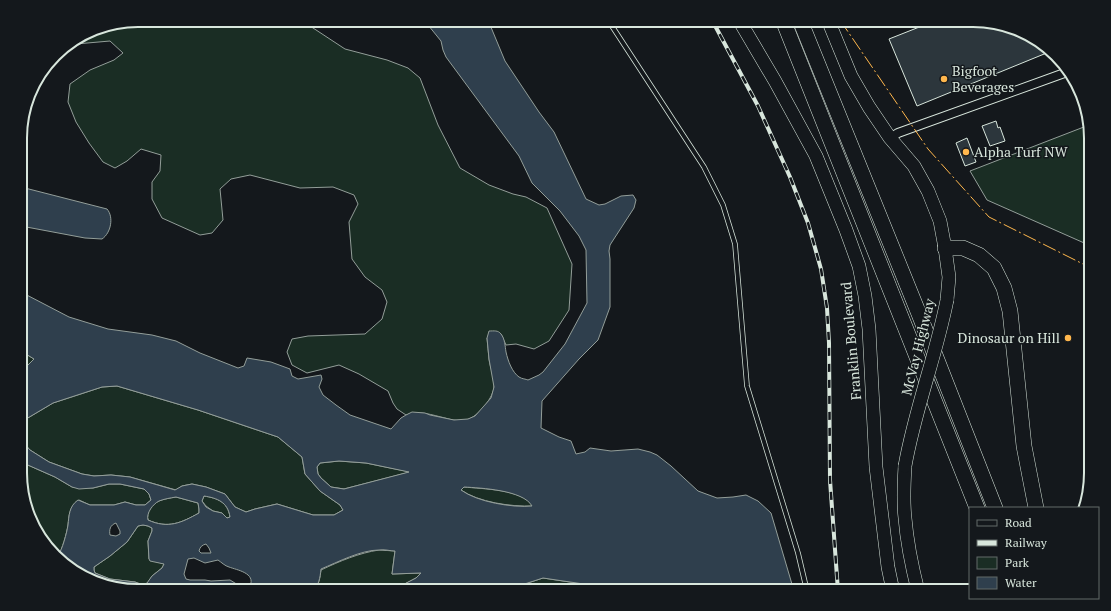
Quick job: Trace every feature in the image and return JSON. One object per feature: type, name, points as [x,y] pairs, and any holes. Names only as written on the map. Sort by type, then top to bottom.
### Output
[{"type":"highway","points":[[786,27],[976,507]]},
{"type":"highway","points":[[803,27],[919,314],[995,507]]},
{"type":"highway","points":[[945,248],[962,248],[979,255],[994,268],[1004,288],[1010,311],[1024,446],[1036,507]]},
{"type":"main road","name":"Franklin Boulevard","points":[[742,27],[776,81],[816,156],[859,266],[865,296],[869,329],[876,467],[888,567],[892,584]]},
{"type":"main road","name":"McVay Highway","points":[[831,27],[851,76],[869,107],[890,138],[914,166],[928,192],[940,221],[945,248],[949,277],[947,300],[942,327],[910,439],[905,466],[904,518],[911,566],[916,584]]},
{"type":"street","points":[[890,138],[898,133],[1063,74]]},
{"type":"lane","points":[[613,27],[704,167],[723,205],[735,244],[747,386],[798,553],[805,584]]},
{"type":"green space","points":[[312,27],[345,49],[387,60],[408,68],[420,78],[438,125],[460,168],[489,185],[526,197],[547,208],[572,264],[569,310],[549,341],[534,349],[516,344],[506,345],[501,334],[487,338],[494,379],[492,395],[481,410],[469,419],[454,420],[421,413],[406,415],[397,409],[388,391],[359,374],[339,365],[307,373],[292,365],[287,352],[292,339],[308,336],[365,334],[382,319],[387,302],[382,290],[365,277],[352,259],[349,222],[358,204],[354,195],[333,187],[300,188],[250,175],[231,179],[220,189],[223,220],[212,233],[200,235],[162,218],[152,199],[152,182],[160,171],[161,155],[141,149],[127,161],[115,168],[103,162],[76,122],[68,102],[70,84],[90,70],[114,60],[123,53],[110,41],[81,44],[89,38],[124,28]]},
{"type":"green space","points":[[1083,127],[1084,243],[987,200],[970,171]]},
{"type":"green space","points":[[27,355],[34,359],[27,366]]},
{"type":"green space","points":[[117,386],[198,410],[278,437],[302,457],[305,474],[320,491],[340,505],[343,510],[334,515],[313,515],[277,504],[246,512],[235,507],[225,494],[206,487],[192,484],[182,486],[176,490],[130,477],[111,475],[94,476],[82,474],[49,462],[27,447],[27,418],[53,403],[102,387]]},
{"type":"green space","points":[[339,461],[366,463],[410,472],[344,489],[331,487],[318,474],[317,467],[320,463]]},
{"type":"green space","points":[[27,465],[55,477],[72,487],[93,488],[109,484],[120,484],[144,489],[149,494],[151,500],[145,505],[136,505],[125,502],[114,505],[90,505],[79,500],[73,505],[70,511],[60,551],[55,546],[46,534],[35,515],[28,487]]},
{"type":"green space","points":[[464,487],[491,489],[511,493],[528,500],[533,506],[505,505],[485,501],[461,490]]},
{"type":"green space","points":[[204,496],[213,498],[224,504],[230,517],[227,518],[222,513],[213,511],[206,506],[202,501]]},
{"type":"green space","points":[[176,497],[198,503],[199,513],[174,524],[155,523],[148,520],[150,509],[156,502]]},
{"type":"green space","points":[[143,525],[152,528],[148,541],[149,559],[164,564],[162,568],[152,576],[147,584],[110,579],[95,573],[94,567],[127,542],[138,526]]},
{"type":"green space","points":[[379,550],[395,551],[392,574],[421,573],[416,578],[404,584],[318,584],[321,570],[364,553]]},
{"type":"green space","points":[[543,578],[584,584],[525,584]]},
{"type":"water","points":[[430,27],[491,27],[505,61],[554,132],[586,199],[599,205],[605,204],[621,196],[633,195],[636,200],[634,208],[610,245],[610,307],[598,340],[542,401],[541,428],[571,441],[576,454],[585,452],[590,448],[611,451],[638,449],[650,452],[657,455],[671,466],[698,491],[717,498],[746,495],[758,501],[771,513],[792,584],[584,584],[543,578],[525,584],[404,584],[416,578],[421,573],[392,574],[395,551],[383,550],[357,554],[321,569],[318,584],[250,584],[248,575],[225,565],[218,560],[205,563],[194,558],[188,559],[184,574],[186,579],[211,581],[230,580],[236,584],[145,584],[162,568],[164,564],[150,561],[148,541],[152,528],[143,525],[138,526],[127,542],[94,567],[95,573],[110,579],[140,584],[117,582],[89,573],[60,551],[71,508],[78,500],[90,505],[114,505],[125,502],[136,505],[145,505],[151,500],[149,494],[144,489],[120,484],[109,484],[93,488],[79,489],[72,487],[55,477],[27,465],[27,447],[49,462],[82,474],[94,476],[111,475],[130,477],[175,490],[182,486],[192,484],[206,487],[225,494],[235,507],[246,512],[277,504],[313,515],[334,515],[343,510],[340,505],[320,491],[305,474],[302,457],[278,437],[198,410],[117,386],[102,387],[53,403],[27,418],[27,366],[34,359],[27,355],[27,295],[69,317],[108,329],[152,335],[176,341],[200,353],[238,368],[244,366],[247,358],[271,362],[290,369],[292,376],[298,379],[321,375],[322,379],[319,387],[323,395],[350,415],[391,429],[401,418],[412,412],[425,413],[454,420],[468,419],[475,416],[491,398],[494,387],[487,338],[489,331],[497,331],[501,334],[512,369],[519,377],[528,380],[543,372],[565,344],[587,303],[586,250],[579,236],[560,211],[532,183],[519,156],[446,57],[441,41]],"holes":[[[339,461],[366,463],[409,472],[344,489],[331,487],[321,478],[318,474],[317,467],[320,463]],[[464,487],[481,488],[511,493],[520,496],[532,506],[505,505],[485,501],[461,490]],[[204,496],[221,502],[227,508],[230,517],[227,518],[222,513],[213,511],[206,507],[202,501]],[[176,497],[198,503],[199,513],[174,524],[155,523],[148,520],[150,509],[154,504],[165,499]],[[116,523],[120,534],[116,536],[110,535],[111,526]],[[206,544],[209,548],[211,553],[201,553],[199,551],[201,547]]]},
{"type":"water","points":[[27,189],[107,209],[111,220],[108,233],[102,239],[85,238],[27,227]]},
{"type":"building","name":"Bigfoot Beverages","points":[[919,27],[980,27],[994,29],[1022,38],[1044,54],[917,106],[889,39]]},
{"type":"building","points":[[996,121],[1005,141],[990,146],[982,126]]},
{"type":"building","name":"Alpha Turf NW","points":[[967,138],[976,162],[965,166],[956,143]]},
{"type":"railway","points":[[716,27],[758,106],[790,177],[808,223],[821,269],[827,308],[829,343],[830,480],[837,584]]},
{"type":"power","points":[[845,27],[928,149],[989,217],[1084,264]]},
{"type":"place","name":"Bigfoot Beverages","points":[[944,79]]},
{"type":"place","name":"Alpha Turf NW","points":[[966,152]]},
{"type":"place","name":"Dinosaur on Hill","points":[[1068,338]]}]
